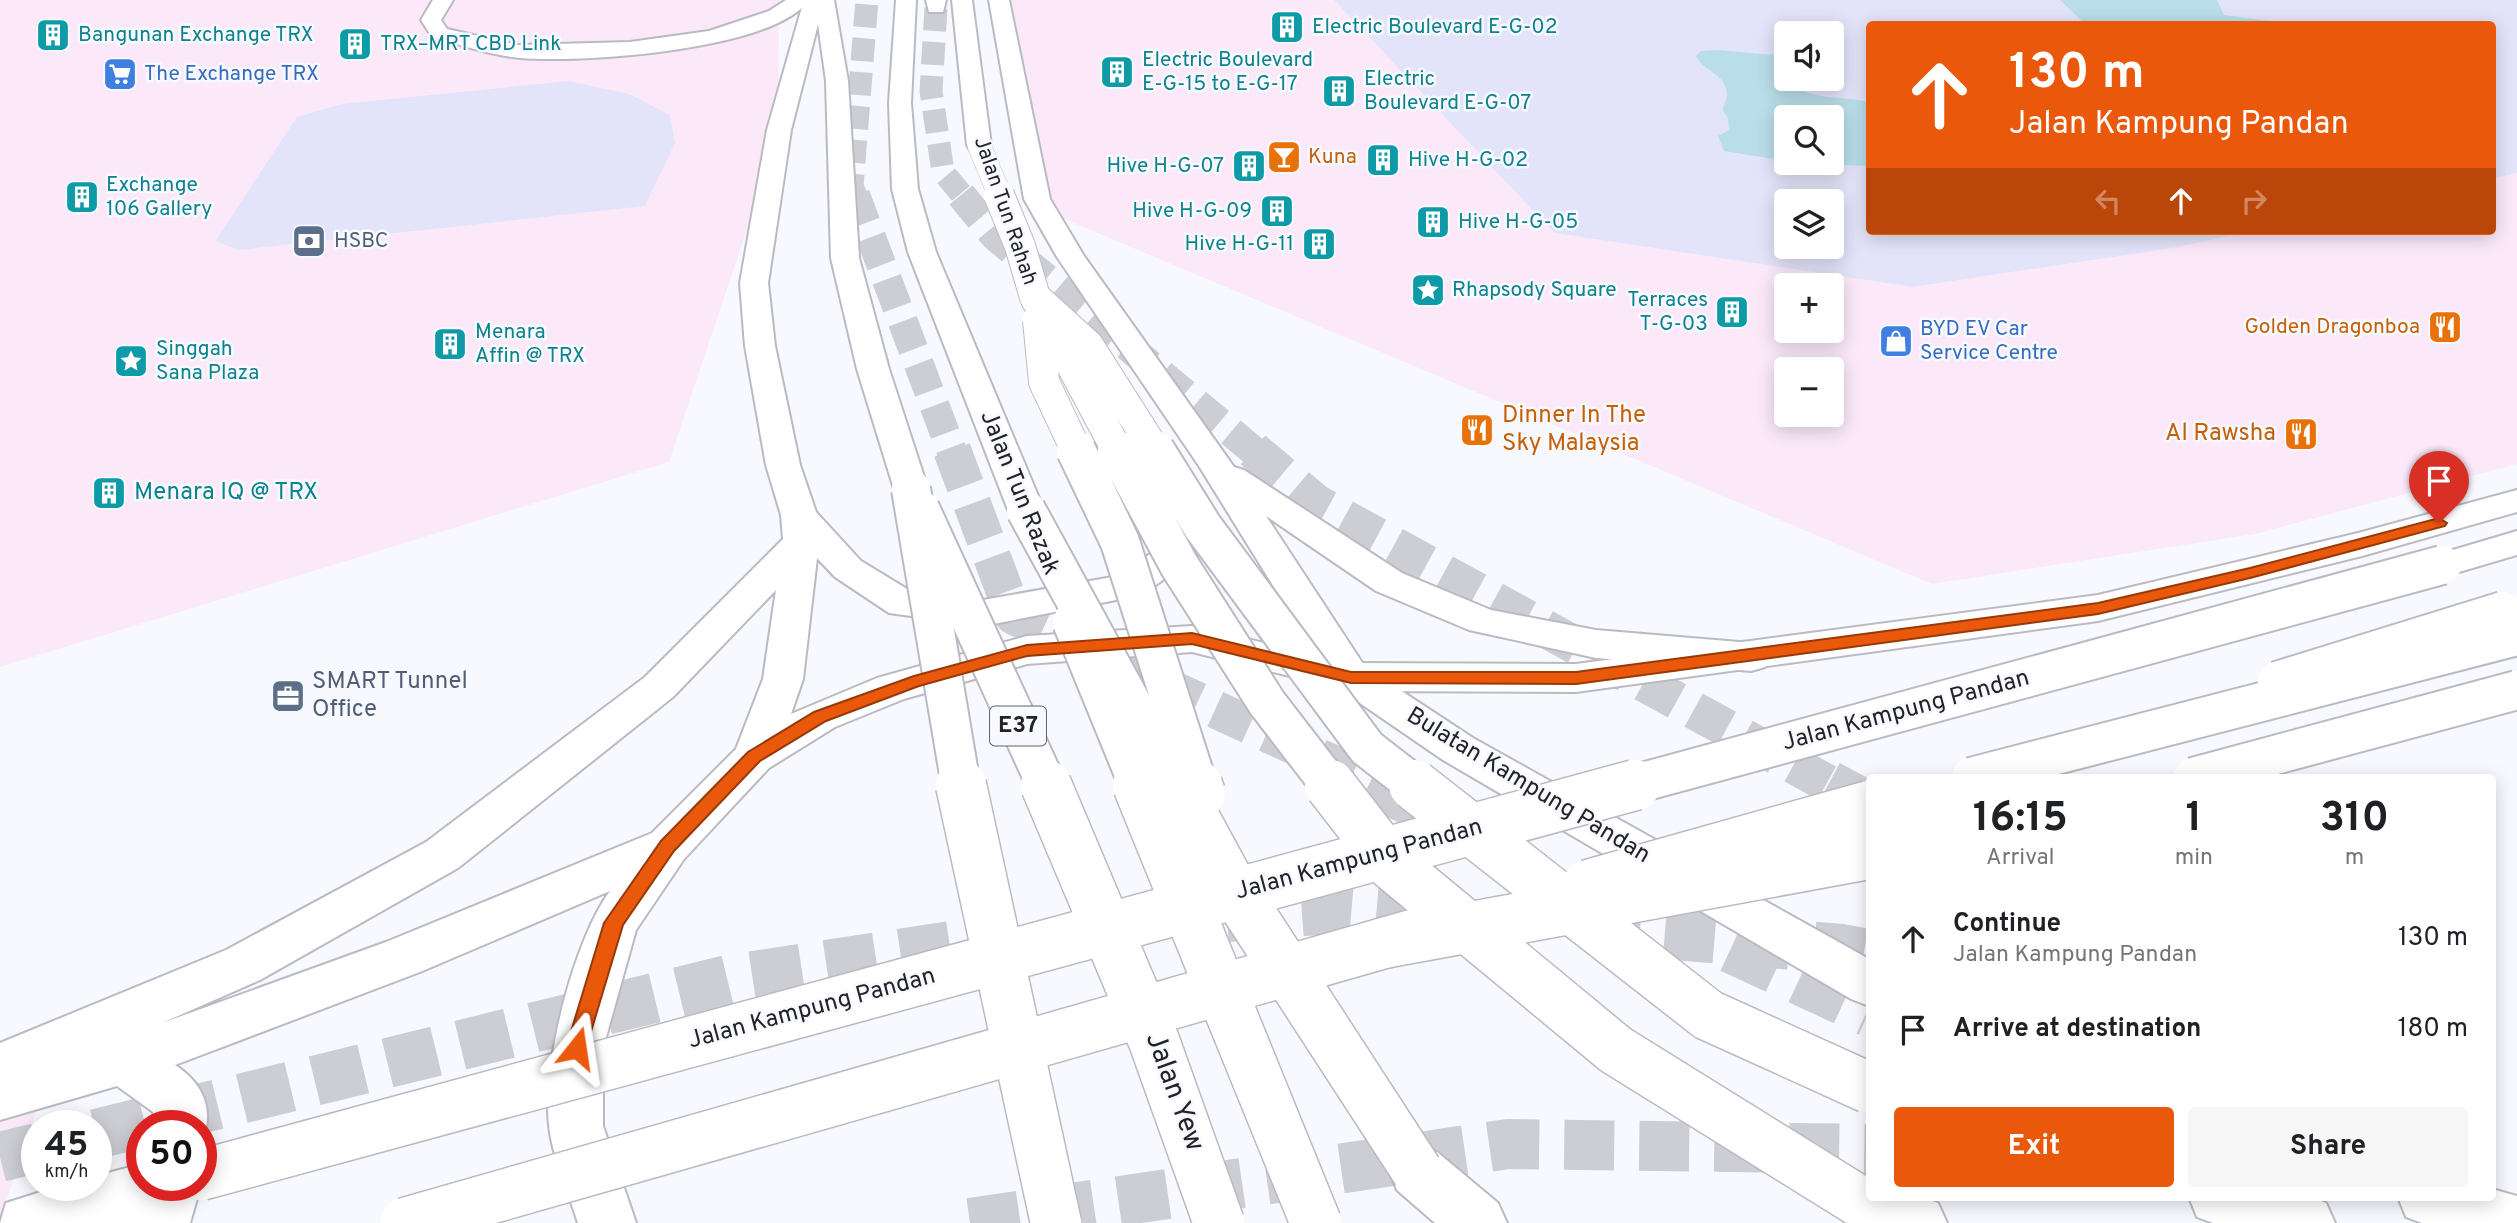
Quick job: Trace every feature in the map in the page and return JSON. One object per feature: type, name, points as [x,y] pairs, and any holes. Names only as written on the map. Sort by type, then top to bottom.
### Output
[{"type":"main road","points":[[443,0],[431,20],[439,33],[527,52],[635,47],[710,37],[760,25],[799,0]]},
{"type":"main road","points":[[754,757],[783,679],[800,528],[779,449],[760,346],[754,283],[779,130],[814,0]]},
{"type":"main road","name":"E37","points":[[824,0],[837,81],[845,258],[873,369],[911,489]]},
{"type":"main road","name":"Jalan Tun Razak","points":[[906,0],[900,103],[905,189],[922,252],[1316,1223]]},
{"type":"main road","name":"Jalan Tun Rahah","points":[[962,0],[979,145],[1020,246],[1035,298]]},
{"type":"main road","points":[[999,0],[1037,199],[1071,257],[1206,452],[1351,677],[1576,678],[1751,657],[2098,608],[2145,599],[2517,501]]},
{"type":"main road","points":[[1035,298],[1044,382],[1121,542],[1226,877]]},
{"type":"main road","points":[[1035,298],[1186,577],[1267,704],[1392,865]]},
{"type":"main road","points":[[1035,298],[1088,345],[1203,527],[1367,748],[1708,1016],[1866,1087]]},
{"type":"main road","points":[[800,528],[848,569],[904,604],[983,614],[1129,586],[1185,546],[1199,493],[1206,452]]},
{"type":"main road","points":[[1206,452],[1389,582],[1483,621],[1596,645],[1751,657]]},
{"type":"main road","points":[[911,489],[955,759],[1056,1223]]},
{"type":"main road","name":"Jalan Yew","points":[[911,489],[1125,963],[1188,1128],[1219,1223]]},
{"type":"main road","points":[[1026,510],[1226,877],[1417,1171],[1454,1223]]},
{"type":"main road","points":[[0,1068],[243,965],[442,855],[659,687],[800,528]]},
{"type":"main road","points":[[1121,542],[1392,865],[1616,1050],[1866,1199]]},
{"type":"main road","name":"Jalan Kampung Pandan","points":[[217,1171],[2517,543]]},
{"type":"main road","points":[[1980,774],[2512,618]]},
{"type":"main road","name":"Bulatan Kampung Pandan","points":[[607,1223],[576,1126],[577,1048],[614,923],[668,846],[754,757],[820,716],[879,693],[1027,650],[1192,639],[1351,677],[1458,749],[1866,982]]},
{"type":"main road","points":[[2204,774],[2517,690]]},
{"type":"main road","points":[[405,1223],[1866,807]]},
{"type":"main road","points":[[0,1095],[122,1061],[403,957],[668,846]]},
{"type":"main road","points":[[1384,943],[1866,854]]},
{"type":"main road","points":[[122,1061],[177,1097],[182,1110]]},
{"type":"main road","points":[[1417,1171],[1478,1223]]},
{"type":"main road","points":[[26,1223],[126,1196]]},
{"type":"main road","points":[[161,1223],[168,1201]]},
{"type":"main road","points":[[1869,1201],[1898,1218]]},
{"type":"main road","points":[[2231,1201],[2306,1223]]},
{"type":"main road","points":[[2439,1201],[2512,1223]]},
{"type":"shaded area","points":[[0,0],[779,0],[778,137],[669,462],[0,667]]},
{"type":"shaded area","points":[[1001,0],[1334,0],[1554,233],[1820,273],[1774,273],[1774,343],[1844,343],[1844,277],[1913,287],[2173,248],[2234,235],[2496,235],[2496,178],[2517,173],[2517,464],[2255,534],[1932,584],[1038,208]]},
{"type":"shaded area","points":[[1334,0],[2517,0],[2517,173],[2496,178],[2496,21],[1866,21],[1866,235],[2234,235],[2173,248],[1913,287],[1844,277],[1844,273],[1820,273],[1554,233]]},
{"type":"shaded area","points":[[2060,0],[2217,0],[2224,15],[2271,21],[2082,21]]},
{"type":"shaded area","points":[[1717,50],[1774,55],[1774,91],[1804,91],[1814,95],[1866,101],[1866,166],[1844,165],[1844,105],[1774,105],[1774,159],[1724,151],[1718,136],[1729,130],[1728,118],[1723,111],[1727,97],[1726,88],[1696,56],[1701,51]]},
{"type":"shaded area","points":[[568,81],[629,94],[670,115],[675,143],[645,206],[239,250],[215,241],[297,117],[342,104]]},
{"type":"shaded area","points":[[64,1029],[37,1110],[21,1110],[21,1157],[0,1219],[0,1041]]},
{"type":"tunnel","points":[[856,196],[852,186],[867,0]]},
{"type":"tunnel","points":[[936,8],[931,91],[943,172],[963,196]]},
{"type":"tunnel","points":[[855,195],[952,452]]},
{"type":"tunnel","points":[[961,195],[995,236],[1255,452]]},
{"type":"tunnel","points":[[952,450],[1014,616],[1381,786]]},
{"type":"tunnel","points":[[1253,450],[1316,503],[1832,786]]},
{"type":"tunnel","points":[[1377,785],[1438,813]]},
{"type":"tunnel","points":[[1828,785],[1866,805]]},
{"type":"tunnel","points":[[1227,917],[1346,908],[1450,917]]},
{"type":"tunnel","points":[[1590,928],[1842,949],[1866,953]]},
{"type":"tunnel","points":[[112,1130],[728,980],[997,939]]},
{"type":"tunnel","points":[[1731,948],[1866,1011]]},
{"type":"tunnel","points":[[970,1223],[1508,1144],[1866,1149]]},
{"type":"tunnel","points":[[0,1157],[21,1152]]},
{"type":"place","name":"Electric Boulevard E-G-02","points":[[1287,27]]},
{"type":"place","name":"Bangunan Exchange TRX","points":[[53,35]]},
{"type":"place","name":"TRX–MRT CBD Link","points":[[355,44]]},
{"type":"place","name":"Electric Boulevard E-G-15 to E-G-17","points":[[1117,72]]},
{"type":"place","name":"The Exchange TRX","points":[[120,74]]},
{"type":"place","name":"Electric Boulevard E-G-07","points":[[1339,91]]},
{"type":"place","name":"Kuna","points":[[1284,157]]},
{"type":"place","name":"Hive H-G-02","points":[[1383,160]]},
{"type":"place","name":"Hive H-G-07","points":[[1249,166]]},
{"type":"place","name":"Exchange 106 Gallery","points":[[82,197]]},
{"type":"place","name":"Hive H-G-09","points":[[1277,211]]},
{"type":"place","name":"Hive H-G-05","points":[[1433,222]]},
{"type":"place","name":"HSBC","points":[[309,241]]},
{"type":"place","name":"Hive H-G-11","points":[[1319,244]]},
{"type":"place","name":"Rhapsody Square","points":[[1428,290]]},
{"type":"place","name":"Terraces T-G-03","points":[[1732,312]]},
{"type":"place","name":"Golden Dragonboa","points":[[2445,327]]},
{"type":"place","name":"BYD EV Car Service Centre","points":[[1896,341]]},
{"type":"place","name":"Menara Affin @ TRX","points":[[450,344]]},
{"type":"place","name":"Singgah Sana Plaza","points":[[131,361]]},
{"type":"place","name":"Dinner In The Sky Malaysia","points":[[1477,430]]},
{"type":"place","name":"Al Rawsha","points":[[2301,434]]},
{"type":"place","name":"Menara IQ @ TRX","points":[[109,493]]},
{"type":"place","name":"SMART Tunnel Office","points":[[288,696]]},
{"type":"route","points":[[577,1048],[614,923],[668,846],[754,757],[820,716],[891,688],[1027,650],[1192,639],[1351,677],[1576,678],[1751,657],[2098,608],[2250,573],[2439,523]]}]
